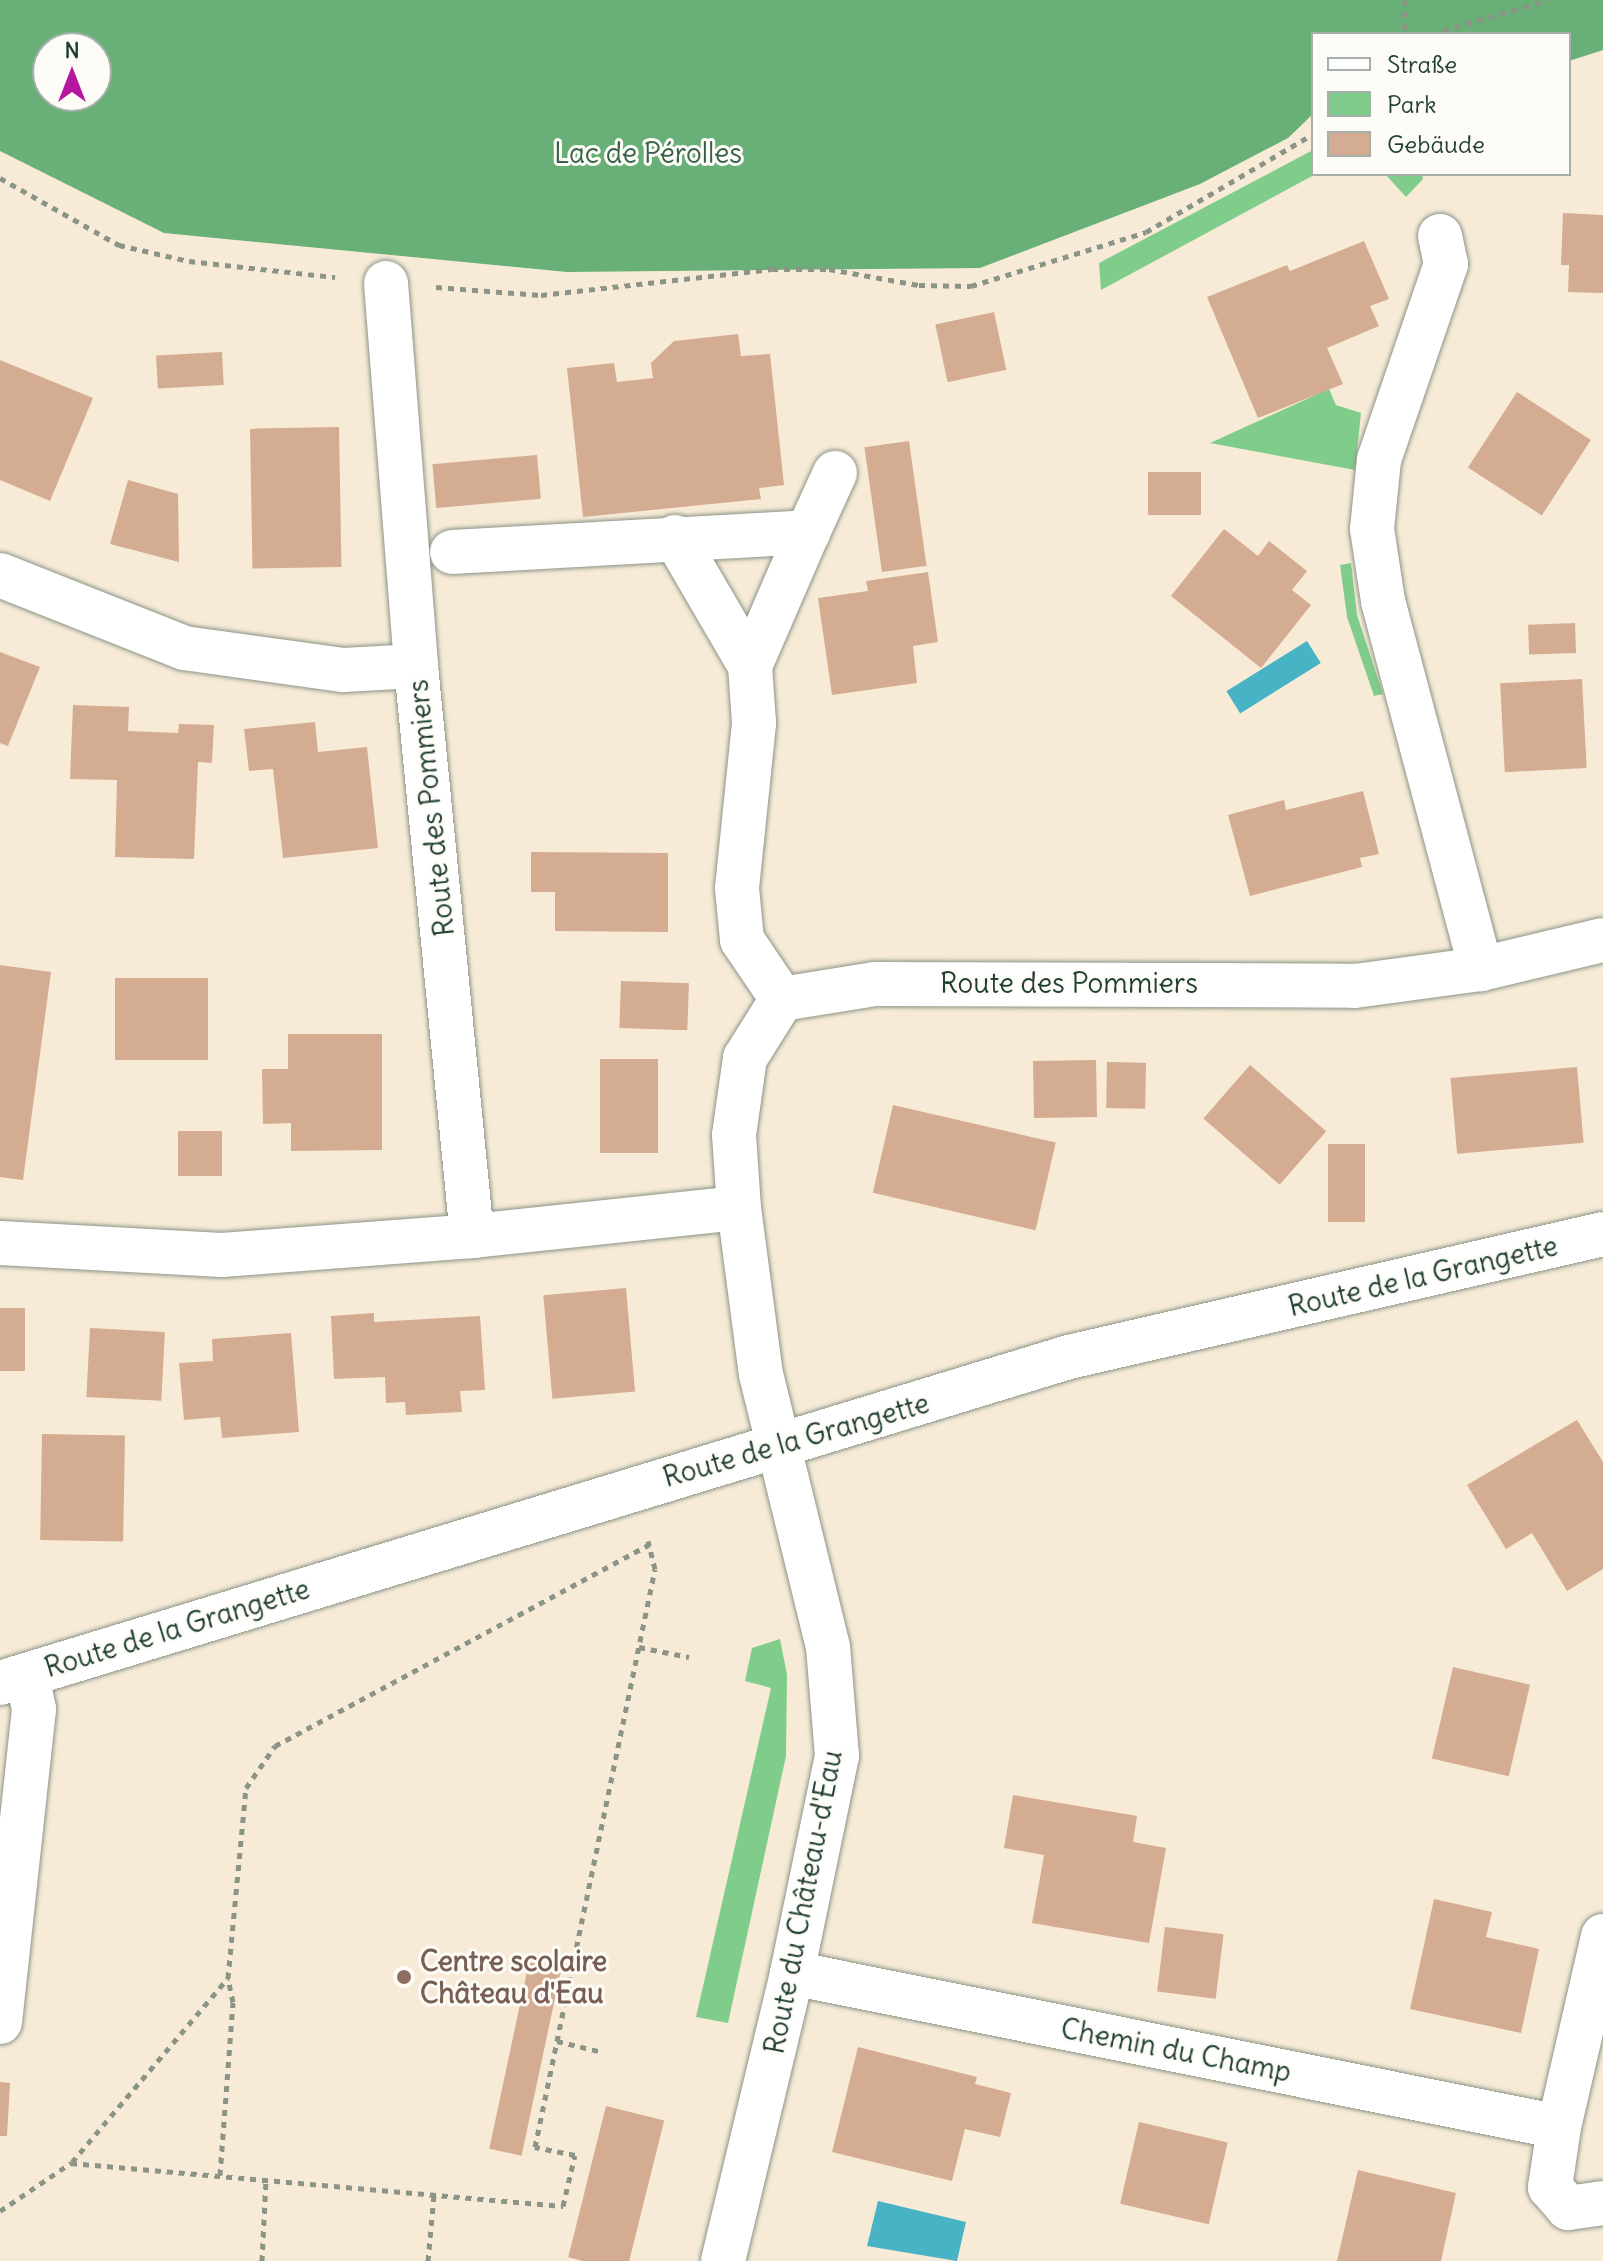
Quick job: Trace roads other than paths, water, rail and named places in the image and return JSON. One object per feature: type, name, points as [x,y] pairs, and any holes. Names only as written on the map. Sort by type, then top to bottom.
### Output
[{"type":"street","points":[[1440,236],[1446,264],[1379,460],[1372,529],[1383,601],[1481,969]]},
{"type":"street","points":[[386,283],[416,666]]},
{"type":"street","points":[[750,666],[835,473]]},
{"type":"street","points":[[452,552],[675,537],[808,532]]},
{"type":"street","points":[[675,537],[750,666],[754,723],[737,888],[742,940],[782,999],[745,1058],[734,1135],[739,1208],[761,1375],[778,1448]]},
{"type":"street","name":"Route des Pommiers","points":[[0,575],[184,648],[343,670],[416,666],[472,1236]]},
{"type":"street","name":"Route des Pommiers","points":[[782,999],[875,984],[1355,986],[1481,969],[1603,940]]},
{"type":"street","points":[[0,1243],[222,1255],[472,1236],[739,1208]]},
{"type":"street","name":"Route de la Grangette","points":[[14,1679],[632,1486],[778,1448],[1069,1357],[1603,1234]]},
{"type":"street","name":"Route du Château-d'Eau","points":[[723,2261],[792,1973],[837,1756],[828,1647],[778,1448]]},
{"type":"street","points":[[0,2022],[34,1709],[14,1679]]},
{"type":"street","points":[[1603,1936],[1559,2127],[1550,2187],[1568,2208],[1603,2203]]},
{"type":"street","name":"Chemin du Champ","points":[[792,1973],[1559,2127]]},
{"type":"water","points":[[1307,641],[1321,663],[1240,713],[1226,691]]},
{"type":"water","points":[[878,2201],[966,2222],[957,2261],[867,2246]]},
{"type":"place","name":"Centre scolaire Château d'Eau","points":[[404,1977]]},
{"type":"park label","name":"Lac de Pérolles","points":[[648,153]]}]
